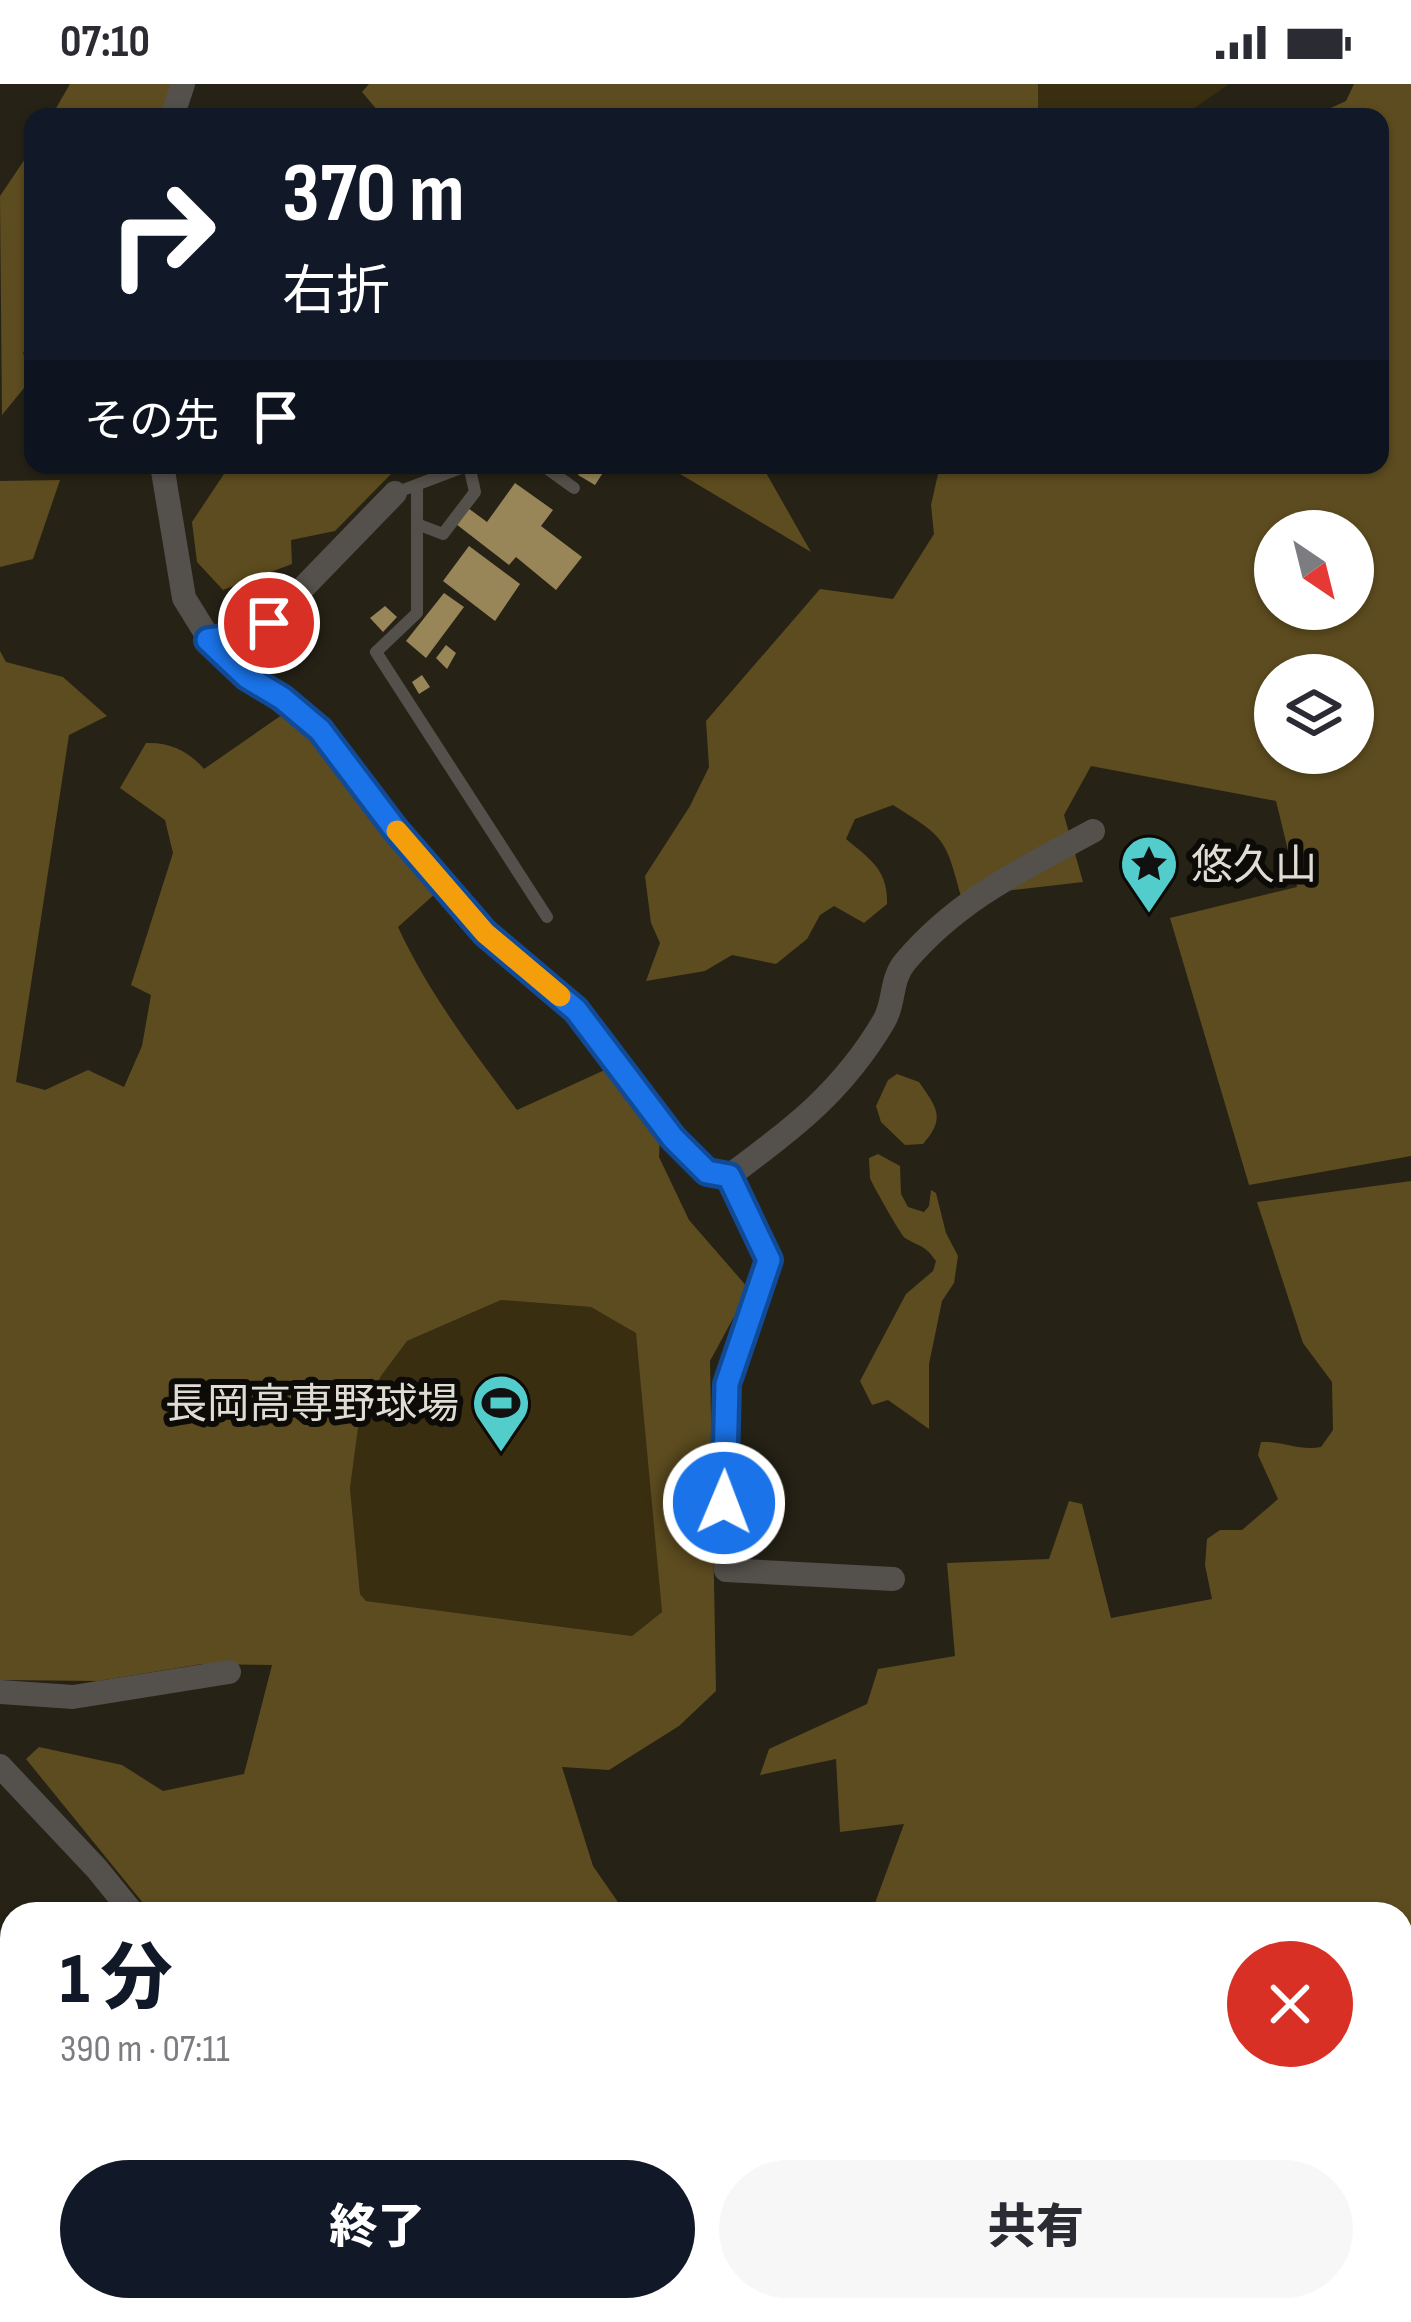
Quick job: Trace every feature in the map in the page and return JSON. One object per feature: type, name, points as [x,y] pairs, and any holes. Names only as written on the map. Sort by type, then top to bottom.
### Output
[{"type":"street","points":[[163,474],[184,598],[208,640],[247,677],[320,730],[395,829],[485,933],[576,1010],[673,1138],[707,1172],[729,1176],[830,1097],[888,1015],[893,983],[904,964],[979,892],[1093,831]]},
{"type":"street","points":[[208,640],[246,635],[269,623],[406,489]]},
{"type":"street","points":[[729,1176],[769,1260],[727,1384],[726,1570],[892,1579]]},
{"type":"street","points":[[0,1692],[73,1696],[229,1672]]},
{"type":"street","points":[[0,1766],[124,1902]]},
{"type":"lane","points":[[445,474],[406,489],[417,524],[417,614],[376,652],[547,917]]},
{"type":"lane","points":[[417,524],[443,534],[475,492],[471,474]]},
{"type":"lane","points":[[555,474],[574,488]]},
{"type":"shaded area","points":[[70,84],[176,84],[166,108],[56,108]]},
{"type":"shaded area","points":[[369,84],[1038,84],[1038,108],[375,108],[362,92]]},
{"type":"shaded area","points":[[969,84],[1229,84],[1194,108],[978,108]]},
{"type":"shaded area","points":[[1354,84],[1411,84],[1411,1156],[1249,1185],[1170,918],[1297,887],[1276,801],[1091,766],[1064,815],[1083,882],[961,896],[940,841],[893,805],[855,819],[846,839],[885,882],[887,904],[864,923],[834,906],[820,915],[807,939],[776,964],[732,955],[705,971],[646,981],[660,943],[651,923],[645,876],[709,767],[706,721],[820,589],[893,599],[934,534],[931,505],[938,474],[1389,474],[1389,108],[1331,108],[1346,101]]},
{"type":"shaded area","points":[[24,160],[24,388],[2,415],[0,196]]},
{"type":"shaded area","points":[[224,474],[391,474],[335,531],[291,540],[292,564],[223,590],[197,562],[192,522]]},
{"type":"shaded area","points":[[680,474],[767,474],[811,552]]},
{"type":"shaded area","points":[[60,480],[33,559],[0,567],[0,481]]},
{"type":"shaded area","points":[[0,651],[6,662],[63,677],[107,716],[69,735],[16,1082],[45,1090],[88,1070],[124,1087],[142,1046],[151,995],[131,985],[173,853],[165,820],[120,788],[146,743],[178,749],[204,769],[289,710],[436,893],[398,927],[438,999],[517,1110],[609,1068],[660,1137],[659,1157],[689,1220],[749,1289],[710,1361],[716,1691],[679,1726],[609,1770],[562,1767],[593,1866],[618,1902],[142,1902],[26,1759],[39,1747],[122,1765],[163,1791],[244,1774],[272,1665],[202,1664],[98,1681],[0,1680]],"holes":[[[501,1300],[591,1307],[636,1333],[662,1612],[632,1636],[366,1601],[360,1594],[350,1488],[359,1421],[381,1376],[407,1341]]]},
{"type":"shaded area","points":[[897,1074],[919,1082],[934,1106],[935,1127],[923,1144],[905,1145],[881,1122],[876,1106],[888,1080]]},
{"type":"shaded area","points":[[878,1154],[900,1166],[901,1194],[908,1207],[924,1212],[931,1190],[936,1193],[946,1233],[958,1256],[954,1283],[942,1301],[929,1364],[929,1429],[888,1400],[872,1405],[860,1381],[906,1294],[933,1271],[936,1261],[925,1248],[905,1238],[870,1178],[869,1158]]},
{"type":"shaded area","points":[[1411,1181],[1411,1902],[875,1902],[904,1824],[840,1832],[836,1759],[760,1775],[769,1749],[867,1704],[878,1669],[955,1656],[947,1563],[1049,1559],[1069,1501],[1082,1504],[1111,1618],[1212,1599],[1205,1565],[1207,1539],[1220,1530],[1242,1530],[1278,1499],[1258,1455],[1261,1442],[1321,1447],[1333,1430],[1332,1382],[1303,1343],[1257,1202]]},
{"type":"shaded area","name":"長岡高専野球場","points":[[501,1300],[591,1307],[637,1333],[662,1612],[633,1636],[366,1601],[360,1594],[350,1488],[359,1421],[381,1376],[407,1341]]},
{"type":"building","points":[[579,474],[602,474],[595,485]]},
{"type":"building","points":[[515,483],[553,510],[541,526],[582,557],[556,590],[516,557],[509,565],[456,524],[468,508],[487,522]]},
{"type":"building","points":[[469,546],[520,584],[495,621],[443,581]]},
{"type":"building","points":[[444,593],[464,607],[426,658],[406,641]]},
{"type":"building","points":[[385,606],[397,617],[383,632],[370,618]]},
{"type":"building","points":[[446,645],[456,653],[447,669],[436,658]]},
{"type":"building","points":[[422,675],[430,687],[419,694],[412,682]]},
{"type":"slow traffic","points":[[397,831],[485,933],[560,996]]},
{"type":"place","name":"悠久山","points":[[1149,915]]},
{"type":"place","name":"長岡高専野球場","points":[[501,1454]]},
{"type":"route","points":[[269,623],[246,635],[208,640],[247,677],[320,730],[395,829],[485,933],[576,1010],[673,1138],[707,1172],[729,1176],[769,1260],[727,1384],[724,1503]]}]
